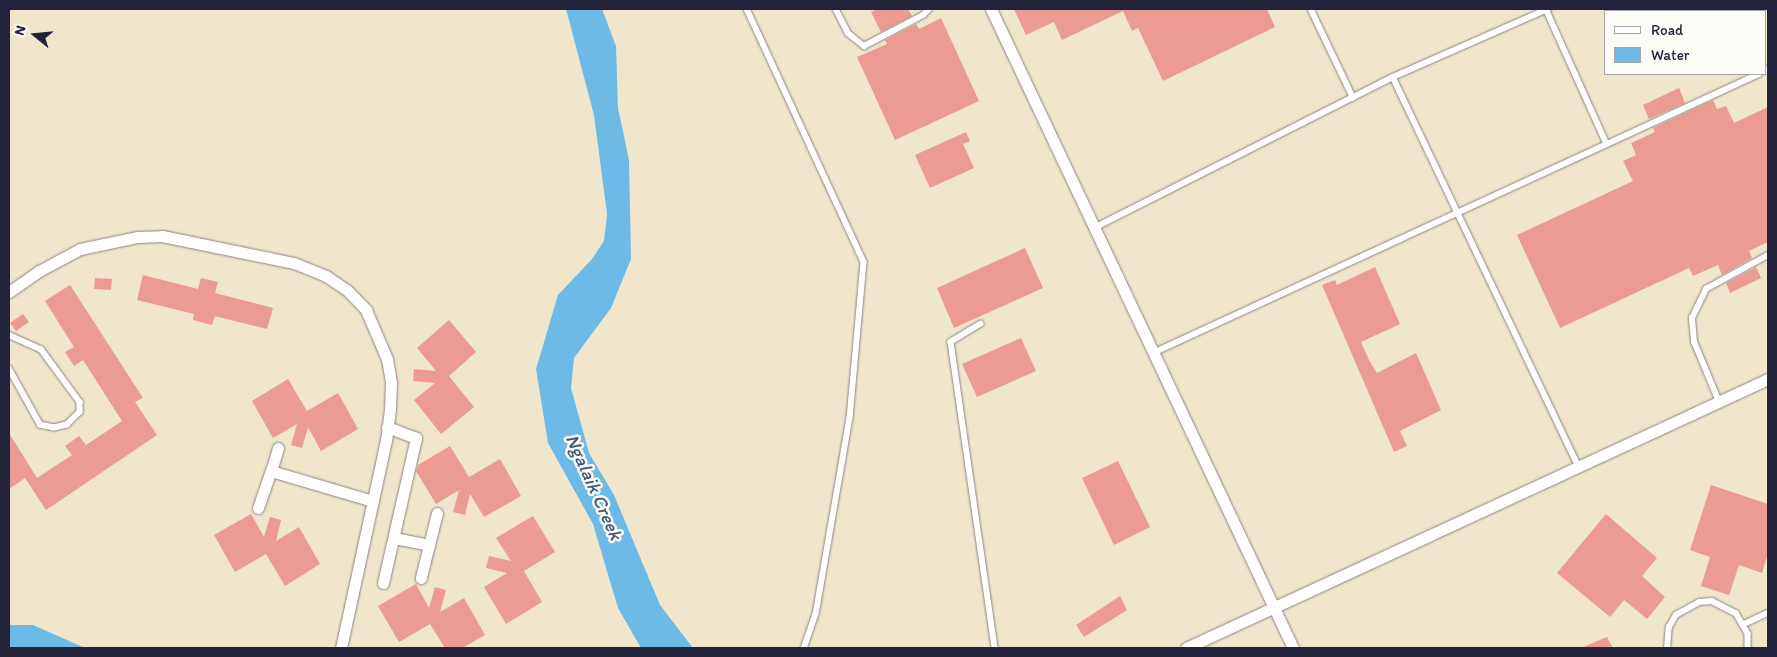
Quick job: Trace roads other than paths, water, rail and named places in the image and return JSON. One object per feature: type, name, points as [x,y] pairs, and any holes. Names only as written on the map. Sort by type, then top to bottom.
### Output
[{"type":"street","points":[[991,9],[1293,648]]},
{"type":"street","points":[[9,292],[39,271],[80,250],[137,237],[162,236],[294,263],[326,276],[347,290],[366,310],[387,359],[390,382],[388,428],[342,643]]},
{"type":"street","points":[[1186,648],[1274,609],[1768,379]]},
{"type":"street","points":[[383,583],[416,438],[388,428]]},
{"type":"street","points":[[258,508],[278,448]]},
{"type":"street","points":[[271,471],[373,501]]},
{"type":"street","points":[[421,578],[436,513]]},
{"type":"street","points":[[394,538],[428,545]]},
{"type":"lane","points":[[748,9],[864,262],[850,418],[816,614],[804,648]]},
{"type":"lane","points":[[836,9],[848,33],[864,46],[923,15],[928,9]]},
{"type":"lane","points":[[1311,9],[1353,97]]},
{"type":"lane","points":[[1094,228],[1353,97],[1547,9],[1606,142]]},
{"type":"lane","points":[[1742,75],[1745,80]]},
{"type":"lane","points":[[1153,353],[1606,142],[1757,75]]},
{"type":"lane","points":[[1394,78],[1579,467]]},
{"type":"lane","points":[[1719,402],[1694,342],[1692,318],[1706,289],[1768,256]]},
{"type":"lane","points":[[981,324],[951,342],[995,648]]},
{"type":"lane","points":[[9,335],[42,349],[80,402],[80,412],[67,425],[54,428],[40,425],[9,369]]},
{"type":"lane","points":[[1667,648],[1669,627],[1676,615],[1699,602],[1725,605],[1744,624],[1748,648]]},
{"type":"lane","points":[[1744,624],[1768,613]]},
{"type":"water","name":"Ngalaik Creek","points":[[566,9],[602,9],[616,46],[618,108],[629,160],[631,259],[611,308],[574,358],[571,388],[589,453],[614,495],[660,605],[693,648],[641,648],[618,608],[593,524],[548,443],[536,369],[558,295],[592,259],[604,241],[607,214],[594,115]]},
{"type":"water","points":[[9,625],[33,625],[85,648],[9,648]]}]
